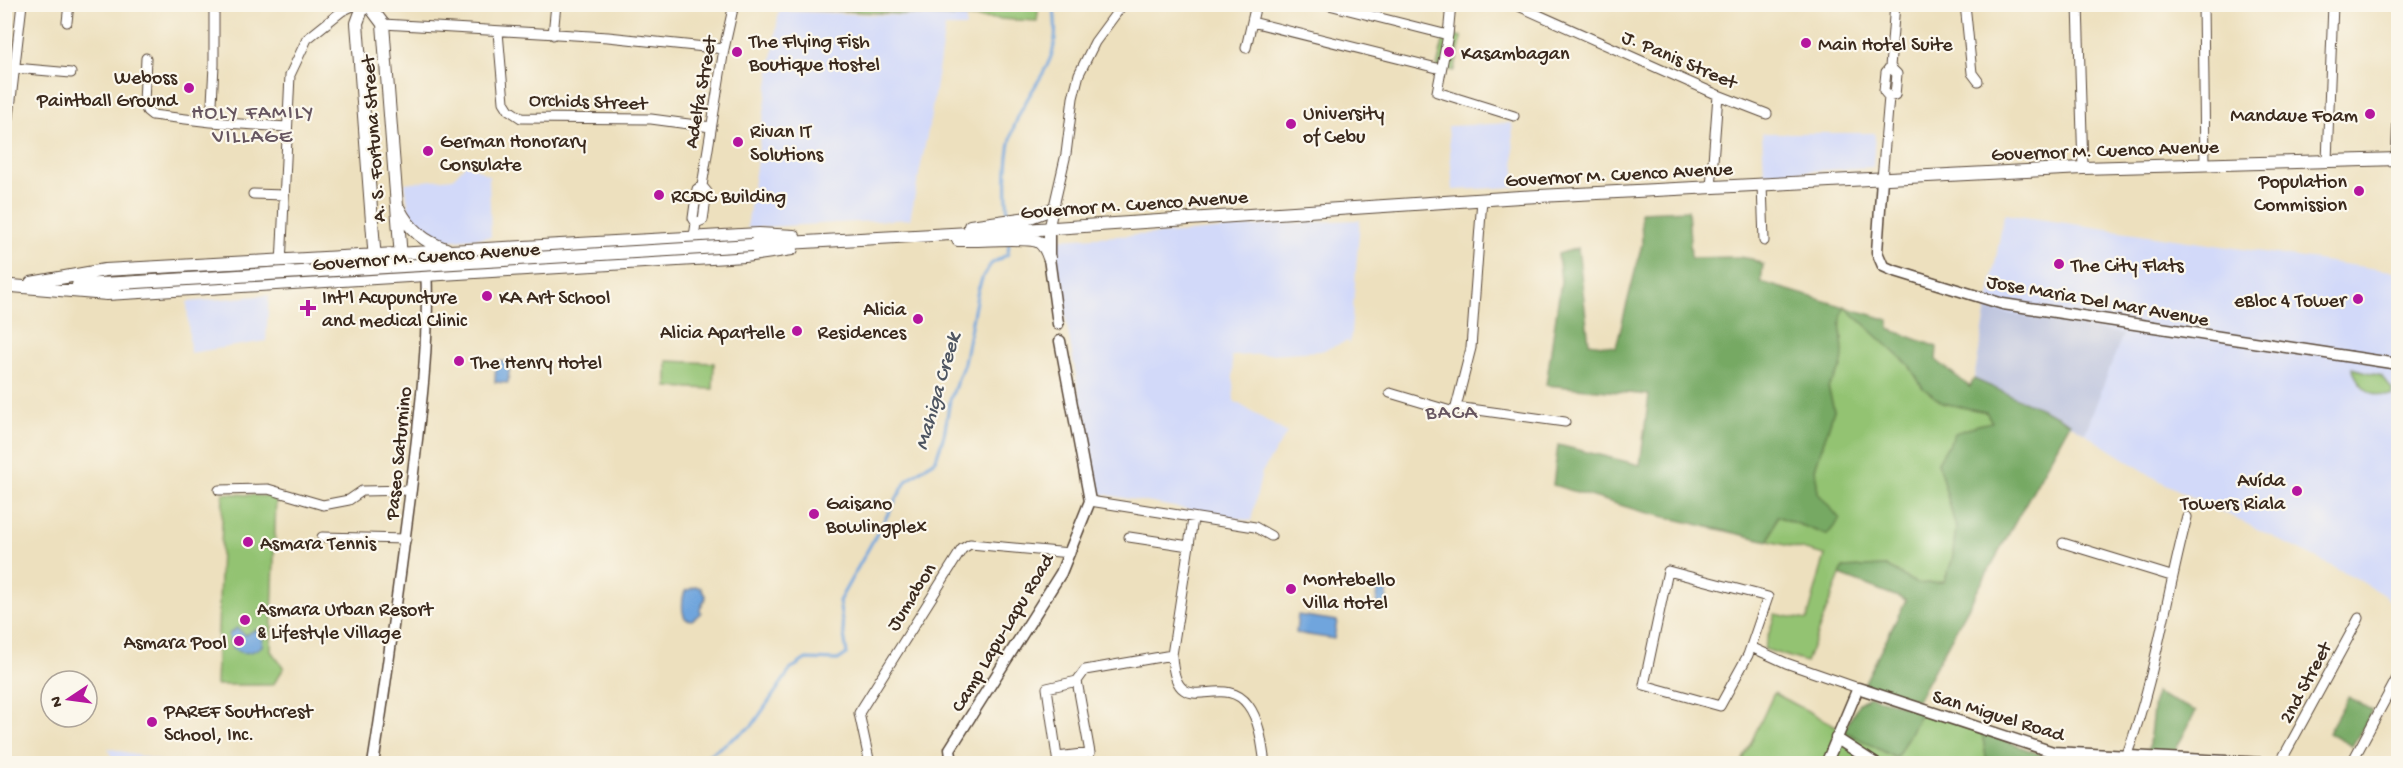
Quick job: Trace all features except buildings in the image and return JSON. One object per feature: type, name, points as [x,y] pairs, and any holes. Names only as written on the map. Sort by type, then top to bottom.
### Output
[{"type":"main road","name":"A. S. Fortuna Street","points":[[376,278],[357,23],[366,4],[383,24],[402,276]]},
{"type":"main road","name":"Governor M. Cuenco Avenue","points":[[8,287],[120,283],[978,233],[1482,199],[2083,168],[2397,159]]},
{"type":"main road","points":[[396,202],[407,223],[417,234],[433,244],[452,251]]},
{"type":"main road","points":[[1049,258],[1040,242],[1021,229],[1034,217],[1052,208]]},
{"type":"main road","points":[[907,236],[978,233]]},
{"type":"main road","name":"Governor M. Cuenco Avenue","points":[[8,287],[105,270],[400,253],[761,234],[842,240]]},
{"type":"main road","name":"Governor M. Cuenco Avenue","points":[[8,287],[107,294],[326,282],[766,254],[842,240]]},
{"type":"main road","points":[[574,244],[576,265]]},
{"type":"main road","points":[[538,246],[532,255],[533,261],[539,267]]},
{"type":"main road","points":[[324,258],[331,270],[326,282]]},
{"type":"street","points":[[4,160],[22,4]]},
{"type":"street","points":[[67,22],[69,4]]},
{"type":"street","points":[[211,122],[214,4]]},
{"type":"street","points":[[280,284],[290,75],[307,39],[342,11],[357,4]]},
{"type":"street","points":[[553,35],[556,4]]},
{"type":"street","name":"Adelfa Street","points":[[694,237],[696,223],[703,220],[707,192],[702,186],[724,49],[734,4]]},
{"type":"street","points":[[1058,324],[1049,258],[1049,228],[1066,154],[1073,98],[1079,74],[1095,42],[1123,4]]},
{"type":"street","points":[[1246,48],[1256,4]]},
{"type":"street","points":[[1325,4],[1448,35]]},
{"type":"street","points":[[1451,4],[1441,69],[1442,77],[1437,92],[1514,116]]},
{"type":"street","name":"J. Panis Street","points":[[1514,4],[1718,95],[1767,114]]},
{"type":"street","points":[[1882,179],[1889,97],[1895,95],[1897,74],[1890,67],[1896,4]]},
{"type":"street","points":[[1965,4],[1972,73],[1977,81]]},
{"type":"street","points":[[2078,4],[2083,168]]},
{"type":"street","points":[[2203,4],[2205,164]]},
{"type":"street","points":[[2327,161],[2333,4]]},
{"type":"street","points":[[1252,22],[1441,69]]},
{"type":"street","points":[[383,24],[608,37],[724,49]]},
{"type":"street","name":"Orchids Street","points":[[498,32],[504,102],[509,110],[521,118],[651,119],[711,128]]},
{"type":"street","points":[[146,58],[144,103],[147,111],[152,115],[287,127]]},
{"type":"street","points":[[15,68],[71,73]]},
{"type":"street","points":[[1711,188],[1718,95]]},
{"type":"street","points":[[2397,159],[2398,116]]},
{"type":"street","name":"Jose Maria Del Mar Avenue","points":[[1882,179],[1877,252],[1883,266],[2003,304],[2398,364]]},
{"type":"street","points":[[1762,185],[1764,241]]},
{"type":"street","points":[[254,194],[284,195]]},
{"type":"street","points":[[1390,393],[1454,412],[1471,348],[1482,199]]},
{"type":"street","name":"Paseo Saturnino","points":[[373,764],[406,539],[422,405],[427,322],[424,252]]},
{"type":"street","points":[[1060,341],[1090,501],[1255,528],[1271,536]]},
{"type":"street","points":[[1456,407],[1565,422]]},
{"type":"street","points":[[219,489],[268,489],[323,505],[349,500],[362,491],[411,490]]},
{"type":"street","name":"Camp Lapu-Lapu Road","points":[[952,764],[950,749],[1061,573],[1090,501]]},
{"type":"street","points":[[2126,757],[2141,716],[2161,633],[2171,576],[2187,517]]},
{"type":"street","points":[[1193,519],[1172,655],[1173,676],[1186,692],[1197,694],[1231,692],[1247,703],[1258,727],[1266,764]]},
{"type":"street","points":[[322,537],[406,539]]},
{"type":"street","points":[[1129,537],[1189,546]]},
{"type":"street","points":[[2063,543],[2171,576]]},
{"type":"street","name":"Jumabon","points":[[870,764],[859,713],[962,549],[970,544],[1070,553]]},
{"type":"street","points":[[1668,571],[1768,597],[1751,646],[1720,706],[1644,685],[1668,571]]},
{"type":"street","name":"2nd Street","points":[[2281,763],[2359,618]]},
{"type":"street","name":"San Miguel Road","points":[[1751,646],[1786,663],[2053,752],[2281,763]]},
{"type":"street","points":[[1077,681],[1090,753],[1058,760],[1047,688],[1077,681],[1089,669],[1172,655]]},
{"type":"street","points":[[2350,764],[2398,676]]},
{"type":"street","points":[[1826,764],[1858,688]]},
{"type":"street","points":[[1836,738],[1876,764]]},
{"type":"shaded area","points":[[779,11],[966,18],[966,27],[945,27],[930,121],[910,219],[747,228]]},
{"type":"shaded area","points":[[1512,123],[1516,187],[1453,190],[1448,126]]},
{"type":"shaded area","points":[[1762,133],[1875,133],[1873,167],[1764,174]]},
{"type":"shaded area","points":[[467,163],[489,176],[491,237],[441,241],[410,219],[405,183],[453,178]]},
{"type":"shaded area","points":[[2004,214],[2398,272],[2398,611],[2385,596],[2354,577],[2158,480],[2056,415],[1974,379]]},
{"type":"shaded area","points":[[1360,220],[1350,345],[1348,341],[1321,351],[1232,356],[1234,401],[1287,433],[1262,472],[1251,521],[1097,493],[1055,258],[1055,239]]},
{"type":"shaded area","points":[[269,295],[266,341],[190,353],[187,302]]},
{"type":"shaded area","points":[[1987,310],[2123,334],[2085,433],[2055,415],[1974,379]]},
{"type":"shaded area","points":[[108,748],[169,763],[114,763]]},
{"type":"green space","points":[[774,4],[1039,5],[1037,21],[774,7]]},
{"type":"green space","name":"Kasambagan","points":[[1445,33],[1462,37],[1454,71],[1437,67]]},
{"type":"green space","points":[[1688,210],[1691,258],[1752,259],[1763,265],[1761,282],[1889,320],[1889,329],[1937,347],[1936,360],[1970,387],[1974,379],[2070,423],[1917,700],[1864,684],[1906,600],[1840,575],[1843,568],[1886,566],[1917,584],[1944,582],[1952,561],[1956,528],[1938,462],[1955,433],[1992,422],[1986,412],[1943,403],[1923,388],[1909,365],[1845,307],[1841,322],[1843,359],[1840,369],[1828,387],[1834,410],[1815,469],[1818,493],[1840,519],[1827,535],[1777,516],[1769,541],[1640,511],[1553,485],[1558,445],[1640,465],[1649,395],[1546,385],[1561,281],[1558,254],[1578,248],[1589,343],[1616,347],[1642,244],[1641,212]]},
{"type":"green space","points":[[1845,306],[1909,365],[1923,388],[1943,403],[1986,412],[1993,423],[1977,425],[1938,462],[1956,528],[1952,561],[1944,582],[1917,584],[1886,566],[1843,568],[1806,662],[1764,649],[1775,614],[1807,620],[1825,555],[1769,541],[1777,516],[1827,535],[1815,469],[1834,410],[1828,387],[1841,367],[1842,340],[1838,321]]},
{"type":"green space","points":[[667,361],[714,363],[713,389],[667,387]]},
{"type":"green space","points":[[2352,368],[2381,376],[2392,389],[2392,396],[2377,395],[2366,390],[2358,381]]},
{"type":"green space","name":"Asmara Urban Resort & Lifestyle Village","points":[[223,493],[276,497],[271,651],[284,668],[273,685],[216,685]]},
{"type":"green space","points":[[1774,693],[1896,758],[1922,711],[1982,732],[1987,763],[1741,764]]},
{"type":"green space","points":[[2155,693],[2196,711],[2175,751],[2148,752]]},
{"type":"green space","points":[[1870,696],[1922,711],[1896,758],[1844,731],[1859,703]]},
{"type":"green space","points":[[2348,697],[2373,711],[2352,746],[2328,733]]},
{"type":"green space","points":[[1982,732],[2042,755],[2071,760],[2071,763],[1987,763]]},
{"type":"water","points":[[496,361],[510,362],[508,383],[495,382]]},
{"type":"water","points":[[700,587],[706,597],[700,609],[701,613],[692,620],[686,619],[683,609],[684,594],[685,591]]},
{"type":"water","points":[[1378,587],[1388,589],[1385,608],[1376,607]]},
{"type":"water","points":[[1298,615],[1337,621],[1334,639],[1296,633]]},
{"type":"water","points":[[237,628],[245,635],[255,630],[260,631],[263,636],[262,646],[245,653],[236,650],[232,646],[229,634]]},
{"type":"waterway","name":"Mahiga Creek","points":[[1008,218],[1007,172],[1011,138],[1021,110],[1051,58],[1056,26],[1053,4]]},
{"type":"waterway","name":"Mahiga Creek","points":[[695,764],[752,726],[791,669],[806,659],[838,660],[847,654],[839,601],[907,480],[936,459],[944,435],[950,400],[964,363],[978,290],[991,264],[1008,254],[1009,243]]},
{"type":"place","name":"Main Hotel Suite","points":[[1806,43]]},
{"type":"place","name":"The Flying Fish Boutique Hostel","points":[[737,52]]},
{"type":"place","name":"Kasambagan","points":[[1449,52]]},
{"type":"place","name":"Weboss Paintball Ground","points":[[189,88]]},
{"type":"place","name":"Mandaue Foam","points":[[2370,114]]},
{"type":"place","name":"University of Cebu","points":[[1291,124]]},
{"type":"place","name":"Rivan IT Solutions","points":[[738,142]]},
{"type":"place","name":"German Honorary Consulate","points":[[428,151]]},
{"type":"place","name":"Population Commission","points":[[2359,191]]},
{"type":"place","name":"RCDC Building","points":[[659,195]]},
{"type":"place","name":"The City Flats","points":[[2059,264]]},
{"type":"place","name":"KA Art School","points":[[487,296]]},
{"type":"place","name":"eBloc 4 Tower","points":[[2358,299]]},
{"type":"place","name":"Int'l Acupuncture and medical Clinic","points":[[308,308]]},
{"type":"place","name":"Alicia Residences","points":[[918,319]]},
{"type":"place","name":"Alicia Apartelle","points":[[797,331]]},
{"type":"place","name":"The Henry Hotel","points":[[459,361]]},
{"type":"place","name":"Avída Towers Riala","points":[[2297,491]]},
{"type":"place","name":"Gaisano Bowlingplex","points":[[814,514]]},
{"type":"place","name":"Asmara Tennis","points":[[248,542]]},
{"type":"place","name":"Montebello Villa Hotel","points":[[1291,589]]},
{"type":"place","name":"Asmara Urban Resort & Lifestyle Village","points":[[245,620]]},
{"type":"place","name":"Asmara Pool","points":[[239,641]]},
{"type":"place","name":"PAREF Southcrest School, Inc.","points":[[152,722]]},
{"type":"district","name":"HOLY FAMILY VILLAGE","points":[[253,123]]},
{"type":"district","name":"BACA","points":[[1452,411]]}]
